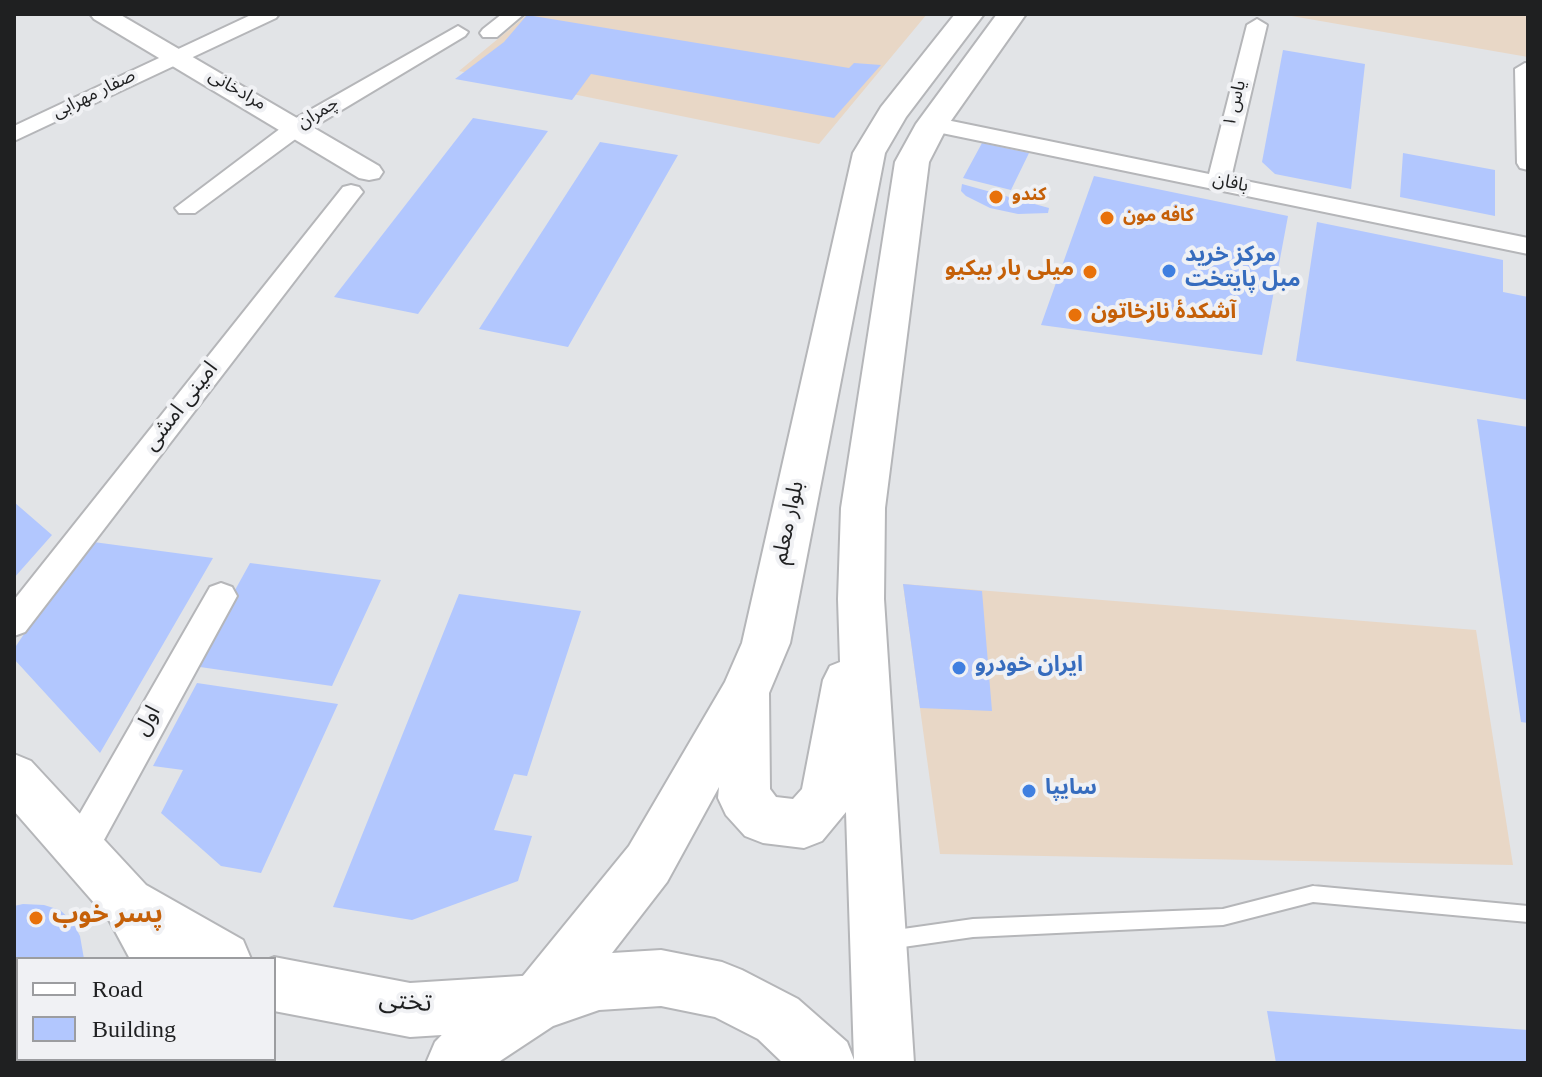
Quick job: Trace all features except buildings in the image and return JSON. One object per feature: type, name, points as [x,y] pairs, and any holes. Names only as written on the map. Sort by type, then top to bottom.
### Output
[{"type":"main road","name":"بلوار معلم","points":[[538,1002],[648,864],[745,692],[766,643],[869,153],[886,122],[970,14]]},
{"type":"main road","points":[[884,1063],[861,599],[863,508],[912,162],[932,124],[1012,14]]},
{"type":"main road","points":[[745,692],[744,798],[763,819],[804,824],[826,799],[861,599]]},
{"type":"main road","points":[[19,791],[80,848],[127,902],[158,957]]},
{"type":"main road","points":[[127,902],[221,957]]},
{"type":"main road","points":[[456,1063],[479,1039],[538,1002],[599,982],[661,978],[722,990],[778,1019],[826,1063]]},
{"type":"main road","name":"تختی","points":[[276,984],[410,1010],[538,1002]]},
{"type":"street","name":"مرادخانی","points":[[102,14],[297,127],[360,182]]},
{"type":"street","name":"صفار مهرابی","points":[[14,134],[269,14]]},
{"type":"street","points":[[490,33],[514,14]]},
{"type":"street","name":"یاس ۱","points":[[1218,183],[1257,25]]},
{"type":"street","name":"چمران","points":[[187,208],[297,127],[458,32]]},
{"type":"street","points":[[1525,69],[1528,163]]},
{"type":"street","name":"بافان","points":[[932,124],[1528,246]]},
{"type":"street","name":"امینی امشی","points":[[14,623],[360,182]]},
{"type":"street","name":"اول","points":[[80,848],[221,596]]},
{"type":"lane","points":[[878,942],[973,928],[1223,917],[1313,894],[1528,914]]},
{"type":"shaded area","points":[[528,14],[927,14],[819,144],[459,71]]},
{"type":"shaded area","points":[[1280,14],[1528,14],[1528,57]]},
{"type":"shaded area","points":[[903,584],[1476,630],[1513,865],[940,854]]},
{"type":"place","name":"کندو","points":[[996,197]]},
{"type":"place","name":"کافه مون","points":[[1107,218]]},
{"type":"place","name":"مرکز خرید مبل پایتخت","points":[[1169,271]]},
{"type":"place","name":"میلی بار بیکیو","points":[[1090,272]]},
{"type":"place","name":"آشکدهٔ نازخاتون","points":[[1075,315]]},
{"type":"place","name":"ایران خودرو","points":[[959,668]]},
{"type":"place","name":"سایپا","points":[[1029,791]]},
{"type":"place","name":"پسر خوب","points":[[36,918]]}]
